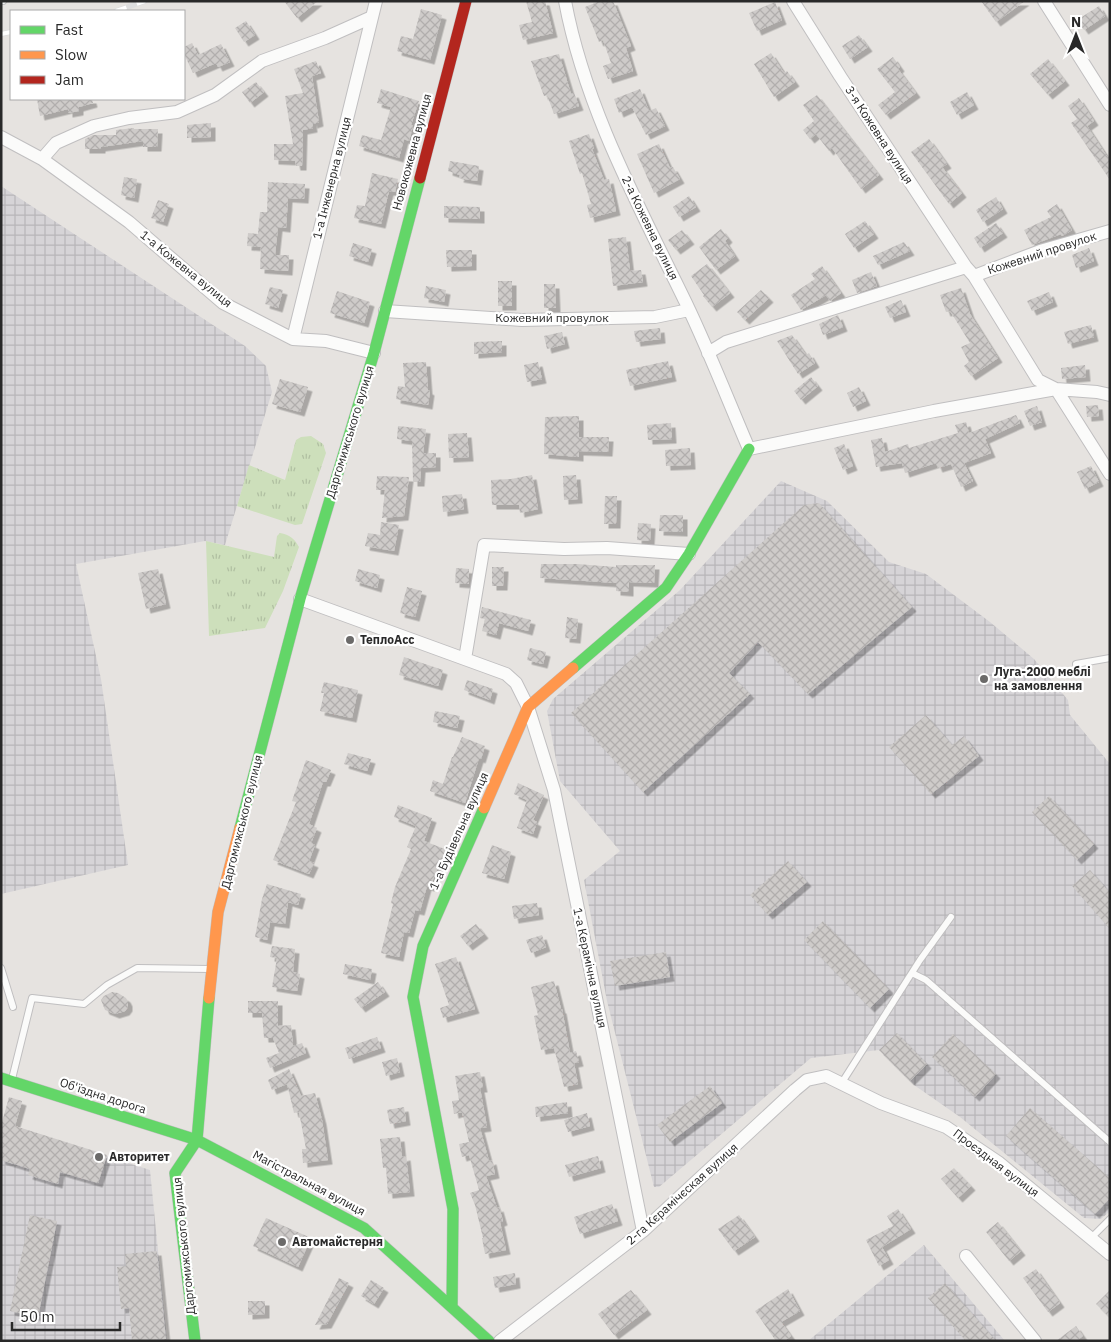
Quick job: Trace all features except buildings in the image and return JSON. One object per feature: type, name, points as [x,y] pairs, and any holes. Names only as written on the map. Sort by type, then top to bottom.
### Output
[{"type":"street","points":[[42,159],[56,143],[94,126],[129,118],[177,112],[215,95],[262,61],[324,38],[372,17],[376,1]]},
{"type":"street","name":"Новокожевна вулиця","points":[[385,311],[466,1]]},
{"type":"street","name":"2-а Кожевна вулиця","points":[[565,1],[572,35],[610,144],[689,310],[749,449]]},
{"type":"street","name":"3-я Кожевна вулиця","points":[[794,1],[835,68],[970,272],[1038,380],[1056,389]]},
{"type":"street","points":[[1044,1],[1110,105]]},
{"type":"street","name":"1-а Інженерна вулиця","points":[[293,339],[372,17]]},
{"type":"street","name":"1-а Кожевна вулиця","points":[[1,137],[42,159],[129,222],[223,303],[293,339],[326,341],[374,353]]},
{"type":"street","name":"Кожевний провулок","points":[[708,353],[726,342],[1110,231]]},
{"type":"street","name":"Кожевний провулок","points":[[385,311],[522,320],[655,317],[689,310]]},
{"type":"street","name":"Даргомижського вулиця","points":[[195,1341],[175,1173],[197,1140],[211,969],[218,912],[300,599],[385,311]]},
{"type":"street","points":[[749,449],[934,411],[1056,389],[1097,392],[1110,395]]},
{"type":"street","points":[[1056,389],[1110,474]]},
{"type":"street","name":"1-а Будівельна вулиця","points":[[452,1306],[453,1209],[412,997],[423,946],[528,707],[666,588],[690,554],[749,449]]},
{"type":"street","points":[[465,659],[484,545],[564,549],[608,548],[690,554]]},
{"type":"street","name":"1-а Керамічна вулиця","points":[[300,599],[506,674],[516,683],[528,707],[554,790],[644,1231]]},
{"type":"street","name":"2-га Кєрамічєская вулиця","points":[[500,1341],[644,1231],[807,1080],[826,1076],[841,1084]]},
{"type":"street","name":"Об'їздна дорога","points":[[6,1080],[197,1140]]},
{"type":"street","name":"Проєздная вулиця","points":[[841,1084],[881,1103],[946,1127],[998,1162],[1110,1254]]},
{"type":"street","name":"Магістральная вулиця","points":[[197,1140],[364,1228],[489,1341]]},
{"type":"street","points":[[966,1256],[1034,1341]]},
{"type":"lane","points":[[1076,664],[1110,658]]},
{"type":"lane","points":[[841,1084],[950,917]]},
{"type":"lane","points":[[1,968],[13,1007]]},
{"type":"lane","points":[[6,1080],[32,998],[84,1004],[107,985],[136,968],[211,969]]},
{"type":"lane","points":[[912,973],[926,980],[1110,1142]]},
{"type":"lane","points":[[1091,1238],[1110,1219]]},
{"type":"shaded area","points":[[1,186],[245,346],[266,366],[272,392],[225,545],[205,541],[76,564],[101,679],[128,865],[1,894]]},
{"type":"shaded area","points":[[781,481],[827,501],[889,562],[926,574],[990,622],[1034,659],[1068,700],[1070,715],[1110,764],[1110,1211],[1101,1219],[1084,1218],[960,1117],[914,1085],[879,1050],[811,1058],[659,1187],[654,1187],[607,1001],[584,880],[620,851],[560,781],[547,711],[553,699],[680,590]]},
{"type":"shaded area","points":[[1,1122],[150,1170],[167,1341],[1,1341]]},
{"type":"shaded area","points":[[924,1245],[1005,1341],[808,1341]]},
{"type":"green space","points":[[311,436],[323,444],[326,453],[302,524],[295,525],[237,506],[249,465],[285,480],[296,440],[301,437]]},
{"type":"green space","points":[[280,533],[291,537],[299,547],[283,591],[265,628],[209,636],[206,541],[274,557],[277,536]]},
{"type":"railway","points":[[119,10],[145,1]]},
{"type":"railway","points":[[1,34],[10,32]]},
{"type":"traffic: fast","points":[[240,828],[300,599],[374,353],[420,178]]},
{"type":"traffic: fast","points":[[573,668],[666,588],[689,554],[749,449]]},
{"type":"traffic: fast","points":[[452,1306],[453,1209],[413,997],[423,946],[484,808]]},
{"type":"traffic: fast","points":[[195,1341],[175,1173],[197,1140],[209,998]]},
{"type":"traffic: fast","points":[[1,1078],[197,1140],[364,1228],[489,1341]]},
{"type":"traffic: slow","points":[[484,808],[528,707],[573,668]]},
{"type":"traffic: slow","points":[[209,998],[218,912],[240,828]]},
{"type":"traffic: jam","points":[[420,178],[466,1]]},
{"type":"place","name":"ТеплоАсс","points":[[350,640]]},
{"type":"place","name":"Луга-2000 меблі на замовлення","points":[[984,679]]},
{"type":"place","name":"Авторитет","points":[[99,1157]]},
{"type":"place","name":"Автомайстерня","points":[[282,1242]]}]
